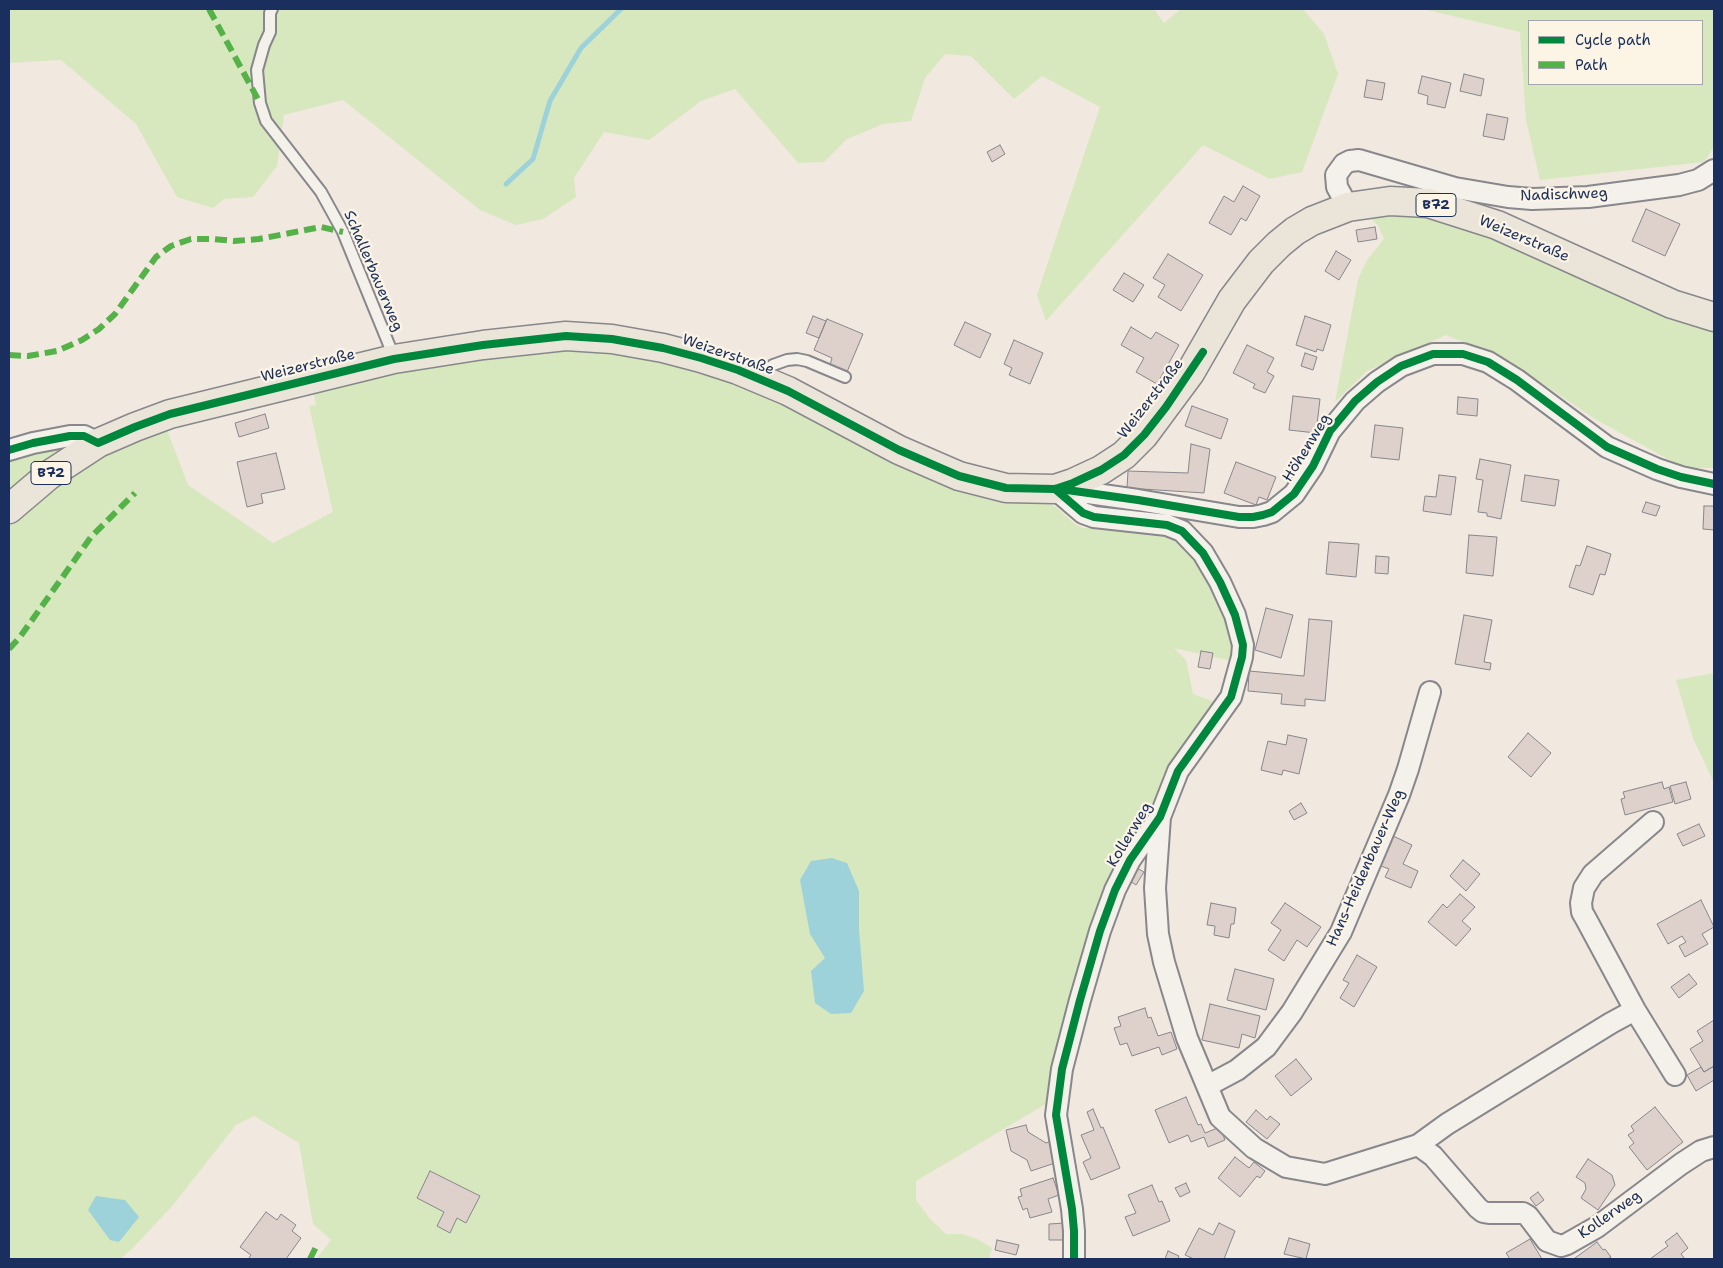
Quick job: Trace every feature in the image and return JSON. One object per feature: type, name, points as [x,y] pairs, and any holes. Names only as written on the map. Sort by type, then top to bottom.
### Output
[{"type":"main road","name":"Weizerstraße","points":[[98,443],[135,426],[170,414],[394,359],[482,344],[566,336],[612,339],[663,348],[701,358],[788,391],[899,450],[959,476],[1006,488],[1055,489],[1101,470],[1124,455],[1144,435],[1190,373],[1232,300],[1261,262],[1279,244],[1295,231],[1312,221],[1348,207],[1390,201],[1428,202],[1497,225],[1672,304],[1714,317]]},
{"type":"main road","name":"B72","points":[[9,509],[49,475],[98,443]]},
{"type":"street","name":"Nadischweg","points":[[1348,207],[1337,187],[1336,175],[1344,164],[1359,160],[1455,188],[1492,195],[1532,199],[1588,197],[1679,185],[1698,180],[1714,170]]},
{"type":"street","name":"Höhenweg","points":[[1055,489],[1138,500],[1239,517],[1253,517],[1272,512],[1294,494],[1308,474],[1330,431],[1354,401],[1377,382],[1401,366],[1433,354],[1463,354],[1488,362],[1518,380],[1607,447],[1643,464],[1682,477],[1714,484]]},
{"type":"street","points":[[9,450],[33,442],[70,436],[84,436],[98,443]]},
{"type":"street","name":"Kollerweg","points":[[1055,489],[1083,513],[1094,517],[1167,525],[1182,531],[1195,543],[1211,565],[1240,631],[1243,645],[1242,657],[1233,692],[1178,771],[1160,817],[1123,872],[1097,940],[1062,1069],[1057,1101],[1056,1115],[1072,1209],[1074,1259]]},
{"type":"street","name":"Hans-Heidenbauer-Weg","points":[[1207,1086],[1237,1070],[1266,1047],[1292,1012],[1341,932],[1399,795],[1430,692]]},
{"type":"street","name":"Kollerweg","points":[[1160,817],[1155,905],[1160,949],[1178,1012],[1220,1116],[1254,1148],[1286,1167],[1325,1174],[1418,1146],[1446,1124],[1635,1010]]},
{"type":"street","points":[[1653,822],[1593,874],[1584,888],[1581,903],[1582,912],[1635,1010],[1675,1075]]},
{"type":"street","name":"Kollerweg","points":[[1418,1146],[1433,1156],[1483,1212],[1524,1213],[1547,1241],[1561,1246],[1597,1227],[1701,1151],[1714,1147]]},
{"type":"lane","name":"Schallerbauerweg","points":[[272,9],[270,13],[270,32],[257,70],[260,103],[266,120],[321,192],[343,232],[394,359]]},
{"type":"lane","points":[[761,380],[766,370],[773,365],[797,359],[807,361],[846,377]]},
{"type":"green space","points":[[9,9],[1154,9],[1164,23],[1181,9],[1303,9],[1324,34],[1338,74],[1302,172],[1270,179],[1203,145],[1046,321],[1037,295],[1100,107],[1042,76],[1014,99],[971,56],[945,54],[925,78],[911,121],[883,124],[847,139],[824,162],[798,163],[735,89],[701,101],[649,140],[604,132],[574,178],[576,197],[543,219],[516,225],[480,210],[343,100],[284,115],[277,166],[253,197],[224,199],[213,208],[177,197],[136,124],[61,60],[9,63]]},
{"type":"green space","points":[[1423,9],[1714,9],[1714,147],[1704,162],[1540,180],[1526,120],[1520,32]]},
{"type":"green space","points":[[1364,213],[1434,214],[1714,326],[1714,468],[1684,468],[1595,419],[1509,361],[1446,335],[1367,371],[1335,402],[1358,279],[1367,260],[1384,239],[1378,225]]},
{"type":"green space","points":[[570,349],[632,353],[706,371],[1042,500],[1056,507],[1076,525],[1083,528],[1160,528],[1191,547],[1230,617],[1236,662],[1174,648],[1186,660],[1193,694],[1220,704],[1120,867],[1051,1101],[916,1181],[916,1200],[930,1219],[946,1234],[963,1234],[979,1240],[992,1248],[989,1259],[316,1259],[331,1240],[313,1224],[299,1143],[254,1116],[236,1125],[173,1205],[133,1248],[122,1257],[125,1259],[9,1259],[9,526],[54,483],[117,446],[166,427],[188,485],[273,543],[333,512],[309,406],[316,405],[313,389],[451,360]],"holes":[[[859,891],[859,929],[811,971],[825,958]]]},
{"type":"green space","points":[[59,444],[66,448],[9,490],[9,456]]},
{"type":"green space","points":[[1714,673],[1714,783],[1693,738],[1676,680]]},
{"type":"water","points":[[832,858],[847,863],[859,891],[859,929],[864,991],[851,1013],[831,1014],[815,1003],[811,971],[825,958],[810,934],[800,880],[811,861]]},
{"type":"water","points":[[96,1196],[125,1200],[139,1217],[119,1242],[110,1240],[88,1210]]},
{"type":"building","points":[[1464,74],[1484,79],[1481,96],[1460,91]]},
{"type":"building","points":[[1422,76],[1451,83],[1445,108],[1427,104],[1428,96],[1418,93]]},
{"type":"building","points":[[1367,80],[1385,83],[1382,100],[1364,97]]},
{"type":"building","points":[[1487,114],[1508,118],[1504,140],[1483,136]]},
{"type":"building","points":[[1000,145],[1005,154],[992,162],[987,152]]},
{"type":"building","points":[[1243,186],[1260,196],[1246,221],[1241,218],[1231,235],[1209,223],[1224,196],[1234,202]]},
{"type":"building","points":[[1646,209],[1680,224],[1665,256],[1632,241]]},
{"type":"building","points":[[1375,227],[1377,239],[1358,242],[1356,230]]},
{"type":"building","points":[[1336,251],[1351,260],[1339,280],[1325,271]]},
{"type":"building","points":[[1168,254],[1203,275],[1181,311],[1158,297],[1165,285],[1153,278]]},
{"type":"building","points":[[1124,273],[1144,285],[1133,302],[1113,290]]},
{"type":"building","points":[[813,316],[826,321],[819,338],[806,333]]},
{"type":"building","points":[[1305,316],[1331,325],[1323,351],[1317,349],[1316,352],[1296,345]]},
{"type":"building","points":[[827,319],[863,334],[847,372],[830,365],[832,358],[814,350]]},
{"type":"building","points":[[965,322],[991,334],[980,358],[954,345]]},
{"type":"building","points":[[1131,327],[1151,339],[1156,332],[1179,345],[1157,384],[1136,372],[1144,358],[1121,345]]},
{"type":"building","points":[[1014,340],[1043,353],[1030,384],[1009,375],[1012,368],[1004,364]]},
{"type":"building","points":[[1247,345],[1274,358],[1267,372],[1274,376],[1265,393],[1253,388],[1255,384],[1233,373]]},
{"type":"building","points":[[1305,353],[1317,357],[1313,370],[1301,366]]},
{"type":"building","points":[[1293,396],[1320,399],[1316,433],[1289,430]]},
{"type":"building","points":[[1458,397],[1478,399],[1477,416],[1457,414]]},
{"type":"building","points":[[1192,406],[1228,419],[1221,439],[1185,426]]},
{"type":"building","points":[[265,414],[269,428],[239,437],[235,423]]},
{"type":"building","points":[[1375,425],[1403,428],[1399,460],[1371,457]]},
{"type":"building","points":[[1191,444],[1210,449],[1204,493],[1127,488],[1128,471],[1188,473]]},
{"type":"building","points":[[276,453],[285,489],[261,494],[263,503],[247,507],[237,462]]},
{"type":"building","points":[[1480,459],[1511,465],[1501,519],[1487,516],[1487,513],[1478,512],[1483,480],[1476,479]]},
{"type":"building","points":[[1236,462],[1276,477],[1267,500],[1259,497],[1256,505],[1224,493]]},
{"type":"building","points":[[1439,475],[1456,477],[1451,515],[1423,511],[1425,496],[1436,497]]},
{"type":"building","points":[[1525,475],[1559,480],[1555,506],[1521,501]]},
{"type":"building","points":[[1646,502],[1660,506],[1656,516],[1642,512]]},
{"type":"building","points":[[1704,506],[1714,506],[1714,530],[1703,529]]},
{"type":"building","points":[[1469,535],[1497,537],[1493,576],[1466,573]]},
{"type":"building","points":[[1329,542],[1359,544],[1356,577],[1326,574]]},
{"type":"building","points":[[1587,546],[1611,554],[1605,575],[1600,574],[1593,595],[1569,587],[1576,565],[1580,566]]},
{"type":"building","points":[[1376,556],[1389,557],[1388,574],[1375,573]]},
{"type":"building","points":[[1266,608],[1293,615],[1281,658],[1255,650]]},
{"type":"building","points":[[1464,615],[1492,620],[1484,662],[1491,663],[1490,670],[1455,664]]},
{"type":"building","points":[[1309,619],[1332,621],[1325,701],[1305,699],[1305,706],[1281,704],[1282,694],[1248,691],[1249,671],[1304,676]]},
{"type":"building","points":[[1201,651],[1213,653],[1210,669],[1198,667]]},
{"type":"building","points":[[1528,733],[1551,753],[1531,777],[1508,757]]},
{"type":"building","points":[[1288,735],[1307,739],[1299,774],[1283,770],[1282,775],[1261,770],[1268,741],[1286,745]]},
{"type":"building","points":[[1662,782],[1664,789],[1669,787],[1673,802],[1625,815],[1621,799],[1625,798],[1623,792]]},
{"type":"building","points":[[1686,782],[1691,799],[1675,804],[1670,786]]},
{"type":"building","points":[[1301,803],[1307,813],[1294,820],[1289,811]]},
{"type":"building","points":[[1699,824],[1705,836],[1683,846],[1677,834]]},
{"type":"building","points":[[1389,834],[1412,845],[1403,864],[1418,871],[1411,888],[1385,877],[1389,869],[1376,864]]},
{"type":"building","points":[[1463,860],[1480,874],[1466,891],[1450,876]]},
{"type":"building","points":[[1135,867],[1144,872],[1136,885],[1127,879]]},
{"type":"building","points":[[1460,894],[1475,907],[1462,921],[1471,929],[1456,946],[1428,922],[1443,904],[1447,908]]},
{"type":"building","points":[[1701,900],[1714,927],[1702,934],[1708,944],[1685,957],[1679,946],[1686,942],[1682,936],[1668,944],[1657,924]]},
{"type":"building","points":[[1211,903],[1236,908],[1234,924],[1231,924],[1229,938],[1214,935],[1215,926],[1207,925]]},
{"type":"building","points":[[1285,903],[1321,927],[1307,947],[1297,940],[1284,961],[1268,950],[1281,930],[1271,923]]},
{"type":"building","points":[[1357,955],[1377,967],[1354,1007],[1340,998],[1349,983],[1343,980]]},
{"type":"building","points":[[1235,969],[1274,979],[1266,1010],[1227,1000]]},
{"type":"building","points":[[1689,974],[1697,984],[1679,998],[1671,987]]},
{"type":"building","points":[[1210,1004],[1260,1016],[1255,1038],[1242,1034],[1239,1048],[1202,1040]]},
{"type":"building","points":[[1145,1008],[1148,1018],[1151,1017],[1158,1036],[1171,1032],[1177,1049],[1162,1055],[1159,1047],[1132,1056],[1127,1043],[1120,1045],[1114,1028],[1121,1026],[1118,1017]]},
{"type":"building","points":[[1714,1020],[1714,1066],[1704,1072],[1690,1049],[1703,1041],[1697,1031]]},
{"type":"building","points":[[1296,1059],[1312,1079],[1291,1096],[1275,1076]]},
{"type":"building","points":[[1714,1066],[1714,1080],[1696,1091],[1687,1075],[1701,1067],[1704,1072]]},
{"type":"building","points":[[1186,1097],[1198,1125],[1201,1124],[1205,1133],[1220,1127],[1225,1140],[1208,1147],[1204,1137],[1191,1142],[1188,1135],[1169,1143],[1155,1110]]},
{"type":"building","points":[[1655,1107],[1683,1142],[1647,1170],[1629,1147],[1634,1143],[1628,1135],[1634,1131],[1631,1126]]},
{"type":"building","points":[[1093,1109],[1101,1128],[1103,1127],[1120,1168],[1091,1180],[1083,1162],[1091,1158],[1081,1135],[1094,1130],[1087,1112]]},
{"type":"building","points":[[1256,1110],[1267,1120],[1270,1116],[1280,1124],[1267,1139],[1246,1122]]},
{"type":"building","points":[[1026,1125],[1028,1132],[1046,1143],[1054,1140],[1058,1150],[1051,1153],[1055,1163],[1031,1171],[1027,1160],[1011,1151],[1006,1130]]},
{"type":"building","points":[[1235,1157],[1249,1168],[1254,1162],[1265,1171],[1260,1178],[1257,1176],[1240,1197],[1218,1178]]},
{"type":"building","points":[[1588,1159],[1612,1175],[1615,1185],[1598,1210],[1581,1198],[1586,1189],[1585,1183],[1576,1177]]},
{"type":"building","points":[[430,1171],[480,1196],[466,1223],[457,1218],[450,1233],[437,1226],[444,1212],[417,1198]]},
{"type":"building","points":[[1053,1178],[1059,1195],[1048,1199],[1052,1212],[1030,1218],[1027,1208],[1023,1210],[1018,1197],[1022,1196],[1020,1189]]},
{"type":"building","points":[[1186,1183],[1190,1192],[1180,1197],[1175,1188]]},
{"type":"building","points":[[1152,1185],[1159,1202],[1162,1201],[1170,1221],[1133,1236],[1125,1217],[1136,1213],[1128,1195]]},
{"type":"building","points":[[1538,1192],[1544,1200],[1536,1206],[1530,1198]]},
{"type":"building","points":[[266,1212],[277,1220],[281,1214],[296,1225],[292,1231],[301,1238],[286,1259],[250,1259],[251,1255],[240,1247]]},
{"type":"building","points":[[1065,1223],[1065,1240],[1049,1240],[1049,1224]]},
{"type":"building","points":[[1219,1223],[1235,1231],[1224,1259],[1194,1259],[1185,1255],[1199,1228],[1213,1235]]},
{"type":"building","points":[[1677,1233],[1688,1248],[1681,1254],[1685,1259],[1650,1259],[1668,1246],[1665,1242]]},
{"type":"building","points":[[1289,1238],[1310,1244],[1306,1259],[1284,1254]]},
{"type":"building","points":[[1530,1239],[1542,1259],[1510,1259],[1506,1253]]},
{"type":"building","points":[[997,1240],[1019,1245],[1016,1255],[995,1250]]},
{"type":"building","points":[[1597,1242],[1603,1250],[1605,1249],[1611,1257],[1610,1259],[1575,1258]]},
{"type":"building","points":[[1168,1251],[1179,1256],[1178,1259],[1165,1259]]},
{"type":"waterway","points":[[506,184],[533,159],[550,101],[581,48],[621,9]]},
{"type":"marked path","points":[[209,9],[260,103]]},
{"type":"marked path","points":[[9,355],[28,356],[57,351],[82,340],[99,329],[115,314],[156,257],[171,246],[191,239],[234,241],[259,239],[321,227],[343,232]]},
{"type":"marked path","points":[[9,649],[20,637],[91,537],[135,493]]},
{"type":"marked path","points":[[310,1259],[318,1243]]},
{"type":"cycle path","points":[[9,450],[70,436],[84,436],[98,443],[170,414],[394,359],[483,345],[566,336],[612,339],[663,348],[701,358],[738,370],[788,391],[899,450],[959,476],[1006,488],[1055,489],[1101,470],[1124,455],[1144,435],[1166,407],[1203,352]]},
{"type":"cycle path","points":[[1060,489],[1239,517],[1253,517],[1272,512],[1294,494],[1313,466],[1330,431],[1355,401],[1377,382],[1401,366],[1433,354],[1463,354],[1488,362],[1517,380],[1607,447],[1657,469],[1681,477],[1714,484]]},
{"type":"cycle path","points":[[1055,489],[1083,513],[1094,517],[1167,525],[1182,531],[1203,553],[1220,582],[1235,615],[1243,645],[1242,657],[1231,697],[1178,771],[1160,817],[1130,860],[1115,890],[1100,931],[1080,1000],[1062,1069],[1056,1115],[1072,1209],[1074,1259]]}]
